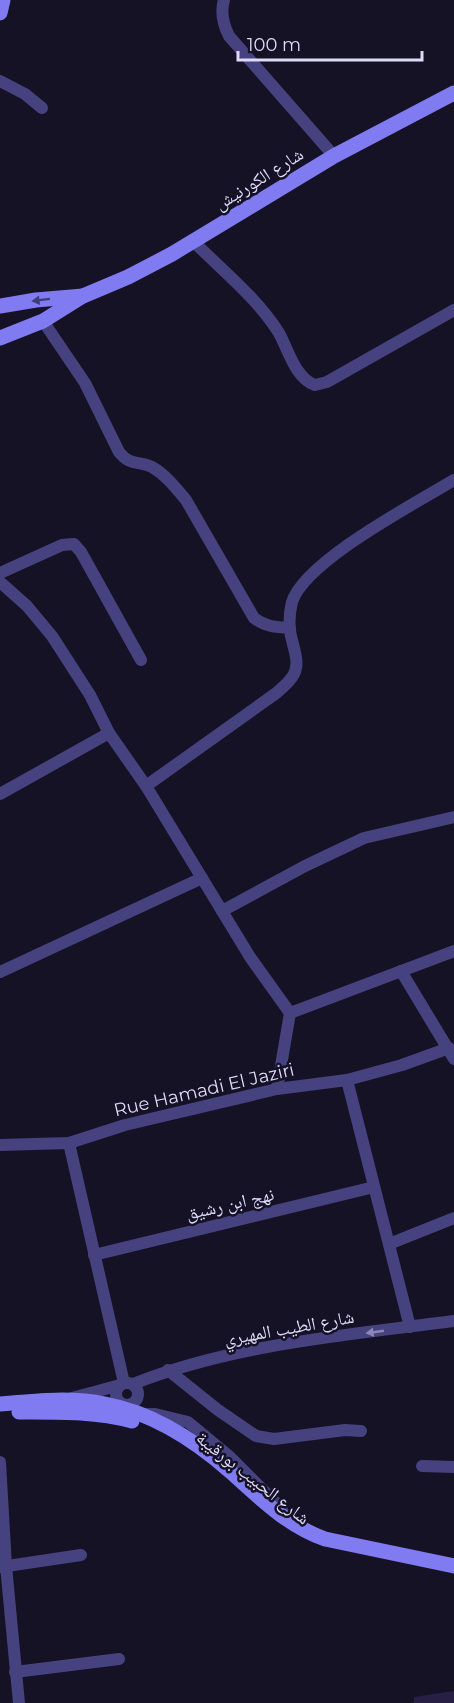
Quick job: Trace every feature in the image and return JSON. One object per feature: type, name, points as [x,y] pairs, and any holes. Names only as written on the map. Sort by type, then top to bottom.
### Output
[{"type":"street","points":[[0,14],[3,0]]},
{"type":"street","points":[[224,0],[223,20],[229,36],[334,156]]},
{"type":"street","points":[[0,81],[14,87],[42,108]]},
{"type":"street","name":"شارع الكورنيش","points":[[83,296],[128,277],[193,241],[334,156],[454,93]]},
{"type":"street","points":[[193,241],[273,324],[304,379],[315,385],[327,382],[454,310]]},
{"type":"street","points":[[0,306],[83,296]]},
{"type":"street","points":[[0,337],[43,321],[83,296]]},
{"type":"street","points":[[0,312],[4,324],[0,337]]},
{"type":"street","points":[[43,321],[85,383],[124,459],[151,466],[172,483],[186,500],[254,618],[263,625],[290,628]]},
{"type":"street","points":[[146,786],[224,732],[289,681],[296,669],[290,628],[292,602],[301,585],[315,570],[402,510],[454,480]]},
{"type":"street","points":[[0,573],[62,545],[74,544],[81,552],[141,660]]},
{"type":"street","points":[[0,582],[27,606],[52,636],[90,694],[109,733],[146,786],[250,957],[290,1013],[277,1089]]},
{"type":"street","points":[[0,794],[109,733]]},
{"type":"street","points":[[222,910],[296,870],[364,838],[454,817]]},
{"type":"street","points":[[0,972],[202,878]]},
{"type":"street","points":[[290,1013],[454,951]]},
{"type":"street","points":[[401,971],[452,1053]]},
{"type":"street","name":"Rue Hamadi El Jaziri","points":[[0,1143],[69,1143],[124,1125],[277,1089],[347,1080],[452,1053]]},
{"type":"street","points":[[347,1080],[410,1327]]},
{"type":"street","points":[[69,1143],[126,1384],[138,1392],[139,1396],[127,1411],[116,1397],[117,1388],[126,1384]]},
{"type":"street","name":"نهج ابن رشيق","points":[[94,1255],[374,1187]]},
{"type":"street","points":[[389,1244],[454,1218]]},
{"type":"street","name":"شارع الطيب المهيري","points":[[126,1384],[168,1370],[260,1348],[454,1321]]},
{"type":"street","points":[[168,1370],[218,1410],[256,1436],[284,1438],[345,1430],[361,1431]]},
{"type":"street","name":"شارع الحبيب بورقيبة","points":[[64,1401],[126,1384]]},
{"type":"street","name":"شارع الحبيب بورقيبة","points":[[0,1404],[64,1401],[103,1403],[127,1411],[175,1430],[213,1456],[292,1524],[309,1533],[324,1540],[454,1577]]},
{"type":"street","name":"شارع الحبيب بورقيبة","points":[[0,1412],[127,1411]]},
{"type":"street","points":[[0,1462],[3,1567],[19,1703]]},
{"type":"street","points":[[422,1466],[454,1467]]},
{"type":"street","name":"شارع الحبيب بورقيبة","points":[[324,1540],[454,1566]]},
{"type":"street","points":[[3,1567],[81,1555]]},
{"type":"street","points":[[15,1672],[119,1659]]},
{"type":"building","points":[[454,1691],[454,1703],[414,1703],[414,1697]]}]
